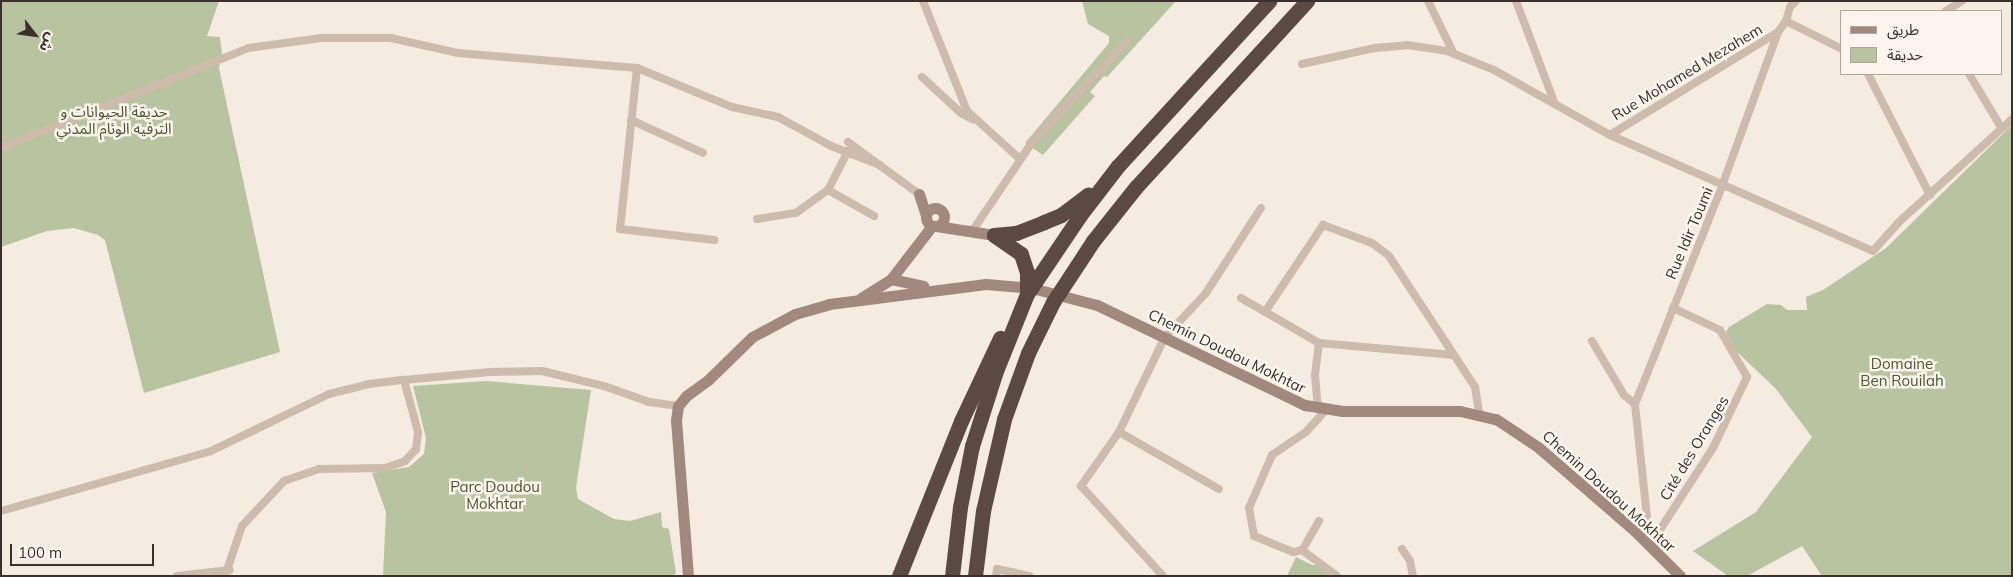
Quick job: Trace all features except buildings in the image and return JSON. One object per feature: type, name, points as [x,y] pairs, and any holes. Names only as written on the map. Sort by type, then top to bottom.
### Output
[{"type":"highway","points":[[1229,45],[1258,1]]},
{"type":"highway","points":[[899,576],[964,414],[1000,339],[1028,294],[1081,214],[1118,167],[1269,1]]},
{"type":"highway","points":[[975,576],[982,511],[1000,434],[1023,367],[1042,322],[1094,241],[1191,123],[1307,1]]},
{"type":"highway","points":[[994,235],[1016,233],[1061,215],[1118,167]]},
{"type":"highway","points":[[952,576],[960,507],[972,446],[996,371],[1028,294],[1025,261],[1015,249],[994,235]]},
{"type":"highway","points":[[986,576],[1000,434]]},
{"type":"street","points":[[923,1],[960,99],[978,123]]},
{"type":"street","points":[[1428,1],[1454,54]]},
{"type":"street","points":[[1516,1],[1555,104]]},
{"type":"street","points":[[1610,135],[1722,186],[1778,32],[1786,22],[1790,7],[1796,1]]},
{"type":"street","points":[[1948,10],[1962,1]]},
{"type":"street","points":[[1786,22],[1840,48]]},
{"type":"street","name":"Rue Mohamed Mezahem","points":[[1302,64],[1375,48],[1407,45],[1454,54],[1494,70],[1610,135],[1778,32]]},
{"type":"street","points":[[1,148],[248,48],[321,38],[391,38],[458,53],[637,68],[732,107],[778,118],[831,146],[880,165]]},
{"type":"street","points":[[973,230],[1020,159],[1127,41]]},
{"type":"street","points":[[637,68],[620,230],[714,240]]},
{"type":"street","points":[[1869,75],[1930,195]]},
{"type":"street","points":[[1969,75],[2001,127]]},
{"type":"street","points":[[922,77],[961,113],[978,123],[1020,159]]},
{"type":"street","name":"Rue Idir Toumi","points":[[1650,545],[1635,404],[1722,186],[1873,251],[2001,127],[2012,119]]},
{"type":"street","points":[[631,120],[703,153]]},
{"type":"street","points":[[848,142],[919,194],[933,218],[960,228],[994,235]]},
{"type":"street","points":[[757,219],[796,214],[828,190],[848,152]]},
{"type":"street","points":[[828,190],[874,216]]},
{"type":"street","points":[[1163,576],[1081,486],[1119,432],[1165,337],[1206,293],[1261,208]]},
{"type":"street","points":[[857,300],[891,279],[933,218]]},
{"type":"street","points":[[1265,312],[1320,228],[1329,226],[1372,243],[1389,256],[1479,394],[1479,413]]},
{"type":"street","points":[[891,279],[908,284],[940,288]]},
{"type":"street","name":"Chemin Doudou Mokhtar","points":[[678,406],[770,326],[829,304],[940,288],[998,284],[1047,291],[1097,305],[1165,337],[1270,391],[1322,409],[1479,413],[1496,419],[1532,442],[1650,545],[1679,576]]},
{"type":"street","points":[[1241,298],[1319,343],[1453,355]]},
{"type":"street","name":"Cité des Oranges","points":[[1650,545],[1713,448],[1747,377],[1720,330],[1673,308]]},
{"type":"street","points":[[1592,341],[1628,400],[1635,404]]},
{"type":"street","points":[[1319,343],[1315,375],[1322,409],[1306,432],[1272,456],[1250,508],[1258,538],[1293,552],[1302,550],[1319,521]]},
{"type":"street","points":[[1,511],[211,451],[329,394],[369,384],[404,380],[490,372],[542,371],[604,386],[649,402],[678,406],[676,420],[688,576]]},
{"type":"street","points":[[177,576],[227,573],[242,526],[284,481],[319,469],[385,468],[405,461],[416,449],[418,432],[404,380]]},
{"type":"street","points":[[1119,432],[1219,489]]},
{"type":"street","points":[[1302,550],[1337,576]]},
{"type":"street","points":[[1402,550],[1410,561],[1413,576]]},
{"type":"street","points":[[996,576],[996,570],[1029,576]]},
{"type":"green space","name":"حديقة الحيوانات و الترفيه الوئام المدني","points":[[1,1],[219,1],[207,36],[220,37],[222,54],[219,68],[280,352],[144,393],[105,240],[98,235],[74,228],[47,231],[1,247]]},
{"type":"green space","points":[[1082,1],[1176,1],[1107,77],[1104,76],[1090,92],[1095,96],[1043,155],[1025,143],[1109,43],[1109,36],[1088,24]]},
{"type":"green space","name":"Domaine Ben Rouilah","points":[[2012,125],[2012,576],[1822,576],[1802,546],[1747,576],[1728,576],[1693,551],[1756,512],[1812,437],[1776,389],[1735,350],[1726,332],[1729,327],[1767,304],[1781,305],[1787,310],[1807,310],[1806,297],[1823,290],[1886,248]]},
{"type":"green space","name":"Parc Doudou Mokhtar","points":[[486,381],[591,390],[576,487],[578,499],[614,519],[630,521],[661,512],[662,527],[669,529],[676,573],[672,576],[383,576],[386,512],[372,473],[409,467],[424,454],[426,438],[413,386]]},
{"type":"green space","points":[[1296,557],[1312,565],[1329,565],[1339,576],[1287,576]]}]
